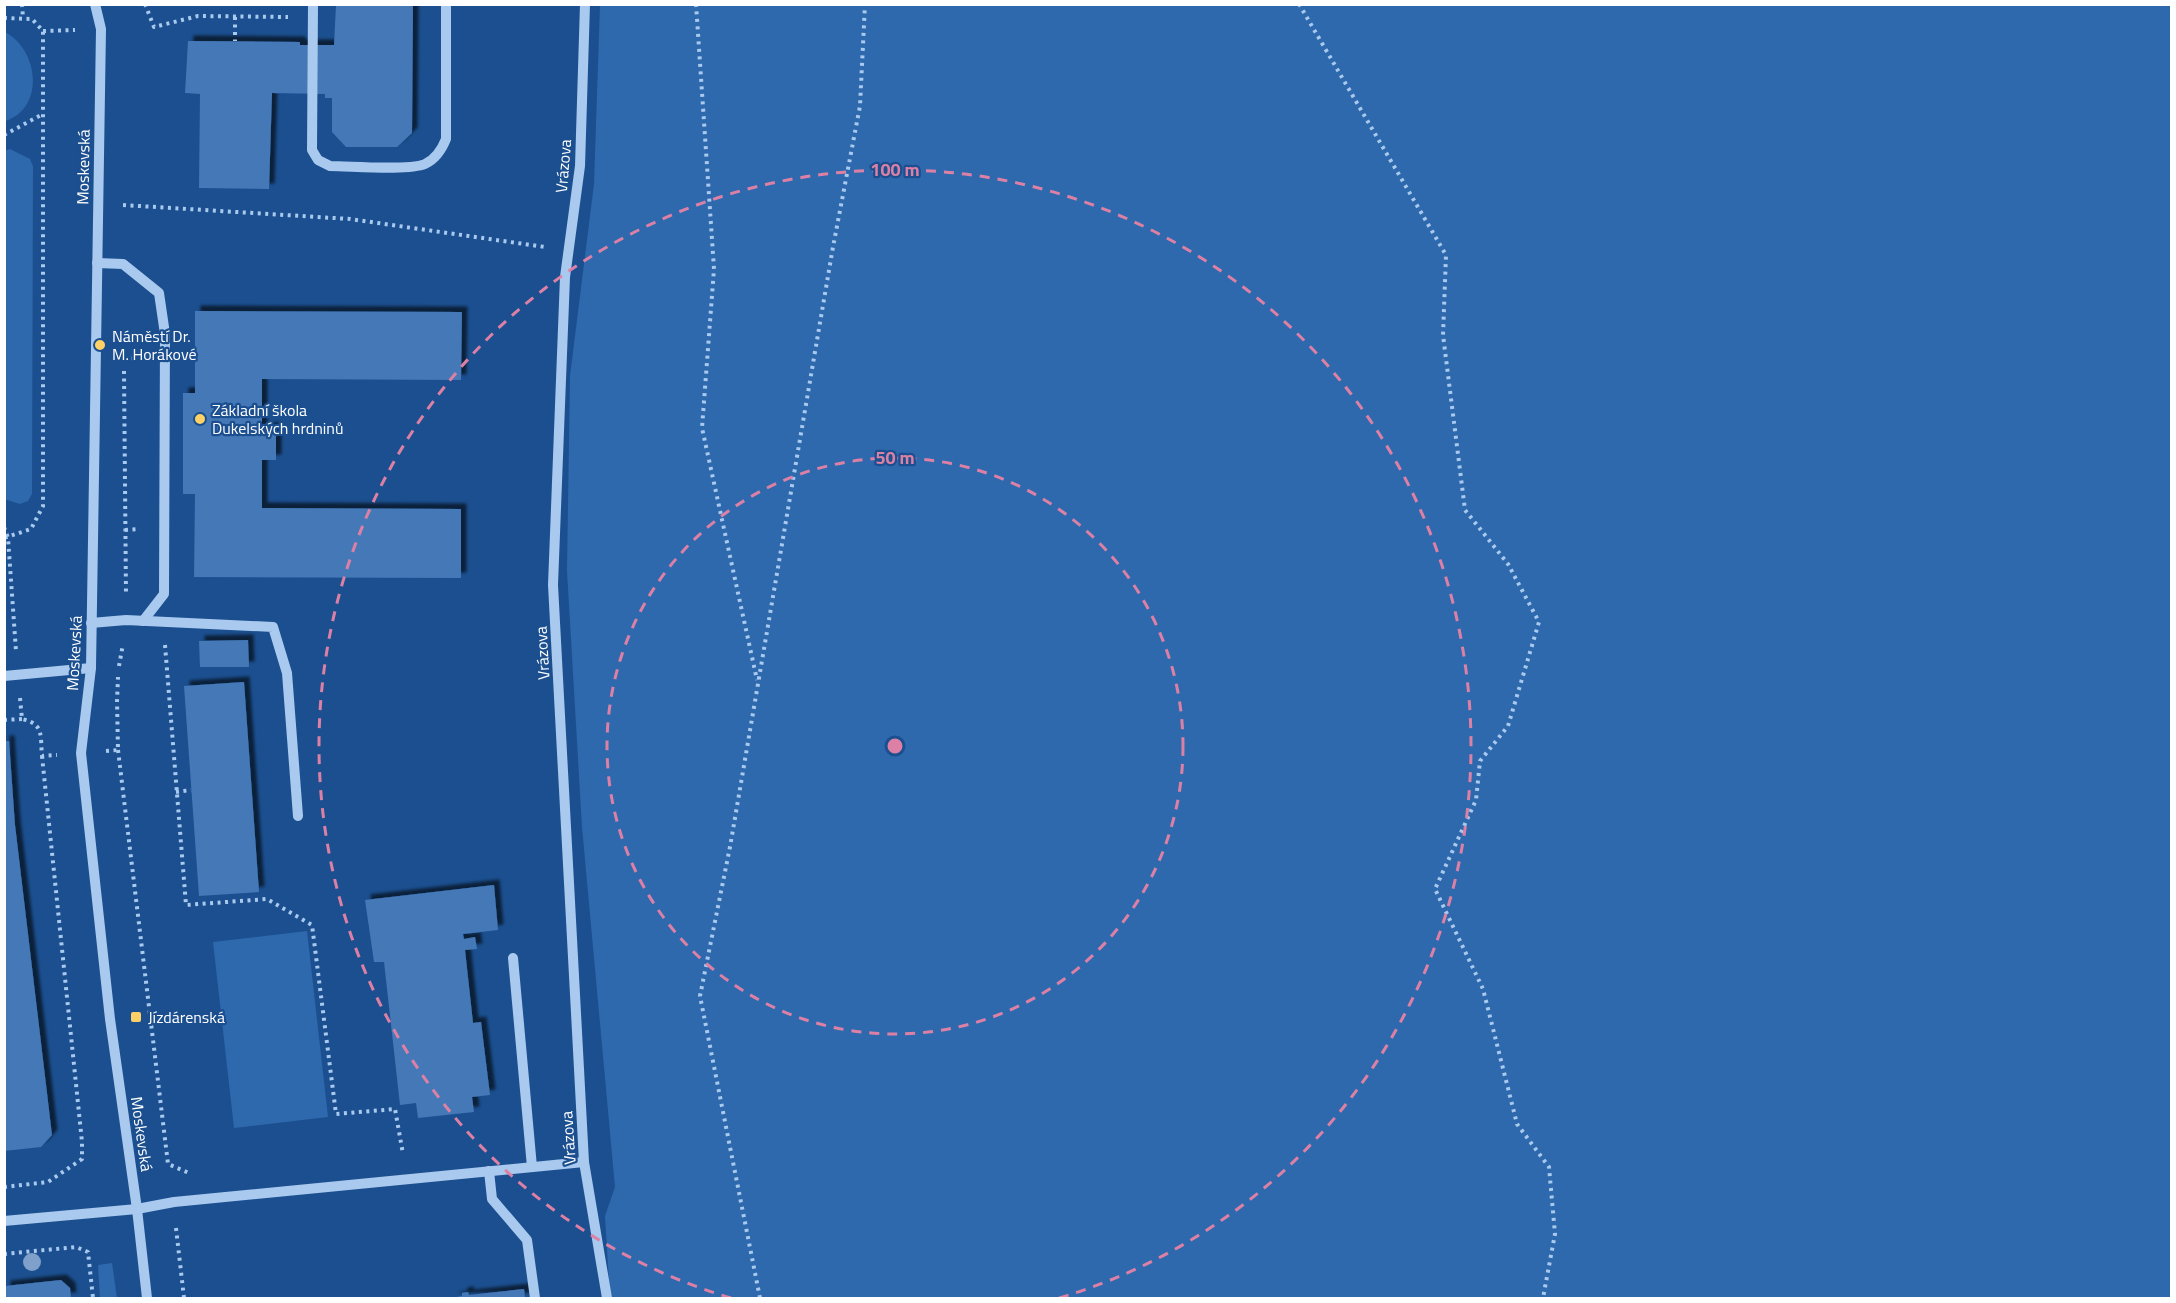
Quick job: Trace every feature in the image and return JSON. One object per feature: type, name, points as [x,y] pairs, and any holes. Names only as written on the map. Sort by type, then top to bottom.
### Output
[{"type":"street","name":"Moskevská","points":[[95,4],[101,29],[91,668],[81,753],[110,1019],[137,1209],[147,1299]]},
{"type":"street","points":[[313,4],[312,150],[318,160],[330,166],[410,167],[426,164],[441,152],[446,139],[446,4]]},
{"type":"street","name":"Vrázova","points":[[585,4],[580,166],[565,277],[554,585],[584,1162],[607,1299]]},
{"type":"street","points":[[97,263],[123,264],[159,293],[165,334],[164,594],[143,621]]},
{"type":"street","points":[[91,623],[143,621],[273,627],[287,673],[298,816]]},
{"type":"street","points":[[4,676],[91,668]]},
{"type":"street","points":[[513,958],[532,1167]]},
{"type":"street","points":[[4,1221],[584,1162]]},
{"type":"street","points":[[489,1171],[492,1199],[527,1240],[535,1299]]},
{"type":"path","points":[[22,4],[23,18]]},
{"type":"path","points":[[144,4],[154,27],[198,16],[292,17],[292,10]]},
{"type":"path","points":[[696,4],[714,269],[702,428],[758,683]]},
{"type":"path","points":[[760,1299],[700,996],[730,847],[831,259],[860,106],[865,4]]},
{"type":"path","points":[[1299,4],[1446,255],[1443,335],[1465,510],[1508,564],[1539,622],[1508,726],[1480,761],[1476,800],[1435,889],[1484,989],[1517,1124],[1549,1167],[1555,1234],[1543,1299]]},
{"type":"path","points":[[235,17],[235,41]]},
{"type":"path","points":[[4,18],[32,19],[43,31],[43,506],[31,529],[6,538]]},
{"type":"path","points":[[4,135],[43,114]]},
{"type":"path","points":[[122,205],[350,219],[568,250]]},
{"type":"path","points":[[4,527],[17,675]]},
{"type":"path","points":[[163,622],[186,905],[267,898],[312,925],[336,1114],[395,1109],[403,1155],[415,1154]]},
{"type":"path","points":[[4,720],[22,719]]},
{"type":"path","points":[[118,750],[184,1299]]},
{"type":"path","points":[[4,1187],[48,1182],[82,1159],[42,756]]},
{"type":"path","points":[[176,792],[191,790]]},
{"type":"path","points":[[168,1164],[186,1173],[193,1173]]},
{"type":"path","points":[[4,1254],[76,1247],[88,1252],[93,1299]]},
{"type":"shaded area","points":[[600,5],[2171,5],[2171,1298],[610,1298],[605,1216],[615,1187],[582,827],[567,571],[570,376],[594,184]]},
{"type":"shaded area","points":[[5,32],[25,51],[33,78],[32,92],[27,104],[18,114],[5,121]]},
{"type":"shaded area","points":[[10,149],[30,159],[33,166],[32,494],[28,501],[20,504],[4,499],[4,151]]},
{"type":"shaded area","points":[[307,931],[328,1117],[234,1128],[213,942]]},
{"type":"shaded area","points":[[112,1263],[117,1298],[100,1298],[98,1265]]},
{"type":"building","points":[[336,5],[413,5],[412,133],[397,147],[346,147],[332,132],[332,98],[325,98],[325,94],[272,93],[269,189],[199,188],[200,94],[185,93],[188,41],[300,42],[300,45],[334,45]]},
{"type":"building","points":[[195,311],[462,312],[461,380],[262,379],[262,428],[276,428],[276,460],[262,460],[262,508],[461,509],[461,578],[194,577],[195,494],[183,494],[183,393],[195,393]]},
{"type":"building","points":[[248,640],[249,667],[200,667],[199,641]]},
{"type":"building","points":[[244,682],[259,892],[199,896],[184,686]]},
{"type":"building","points":[[4,741],[9,741],[15,825],[52,1135],[41,1147],[4,1151]]},
{"type":"building","points":[[494,885],[498,930],[463,934],[464,939],[475,937],[477,949],[465,950],[473,1023],[481,1022],[490,1095],[472,1097],[474,1112],[418,1118],[416,1103],[400,1105],[384,962],[374,962],[365,900]]},
{"type":"building","points":[[61,1280],[70,1288],[71,1298],[5,1298],[5,1286]]},
{"type":"building","points":[[524,1289],[525,1298],[451,1298],[468,1292],[469,1295]]},
{"type":"place","name":"Náměstí Dr. M. Horákové","points":[[100,345]]},
{"type":"place","name":"Základní škola Dukelských hrdninů","points":[[200,419]]},
{"type":"place","name":"Jízdárenská","points":[[136,1017]]}]
